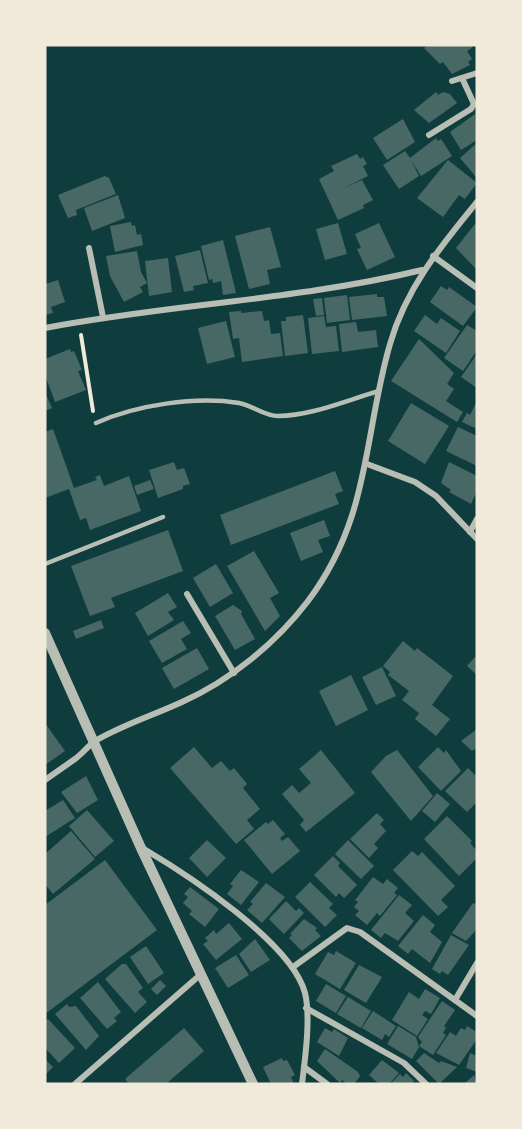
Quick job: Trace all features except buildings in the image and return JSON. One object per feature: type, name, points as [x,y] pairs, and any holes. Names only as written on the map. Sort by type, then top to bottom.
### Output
[{"type":"street","points":[[452,81],[477,73]]},
{"type":"street","points":[[429,135],[471,109],[474,104],[462,78]]},
{"type":"street","points":[[45,780],[76,758],[93,742],[185,701],[234,673],[288,624],[325,576],[347,531],[367,464],[379,391],[390,343],[422,270],[477,202]]},
{"type":"street","points":[[89,248],[102,317]]},
{"type":"street","points":[[433,256],[477,288]]},
{"type":"street","points":[[45,328],[102,317],[357,286],[422,270]]},
{"type":"street","points":[[367,464],[415,482],[436,496],[477,539]]},
{"type":"street","points":[[470,532],[477,519]]},
{"type":"street","points":[[187,594],[234,673]]},
{"type":"street","points":[[45,633],[48,651],[253,1084]]},
{"type":"street","points":[[141,848],[182,871],[266,936],[293,968],[305,992],[302,1084]]},
{"type":"street","points":[[293,968],[347,928],[360,932],[477,1016]]},
{"type":"street","points":[[455,1000],[477,963]]},
{"type":"street","points":[[75,1084],[200,975]]},
{"type":"street","points":[[306,1008],[404,1063],[426,1084]]},
{"type":"street","points":[[304,1067],[327,1084]]},
{"type":"lane","points":[[96,423],[109,417],[195,400],[246,404],[274,416],[294,416],[379,391]]},
{"type":"lane","points":[[45,564],[163,517]]},
{"type":"path","points":[[79,321],[96,423]]}]
